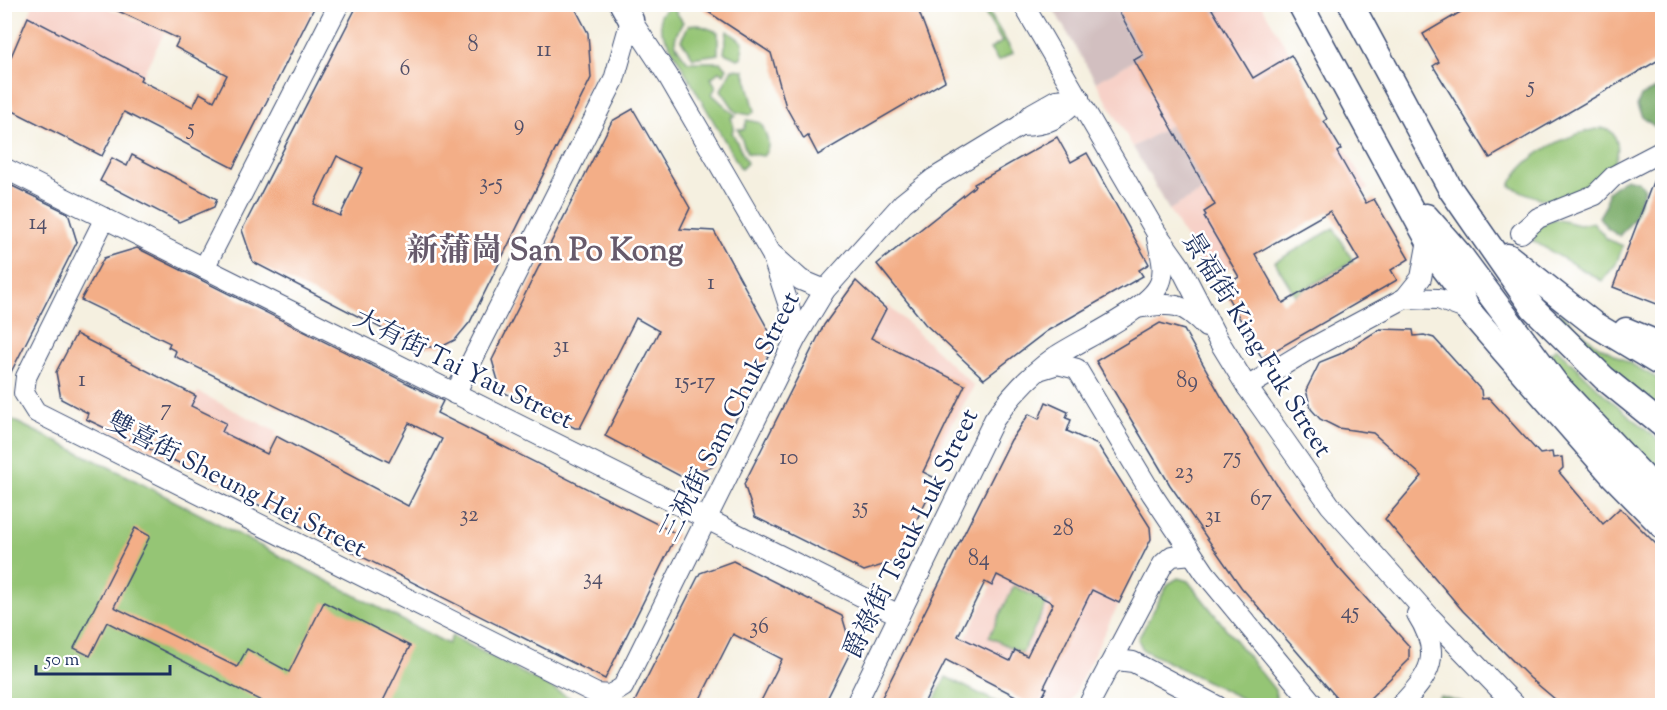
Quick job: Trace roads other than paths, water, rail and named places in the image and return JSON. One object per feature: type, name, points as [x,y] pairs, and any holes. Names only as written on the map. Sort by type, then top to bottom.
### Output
[{"type":"main road","points":[[1300,4],[1428,240],[1458,287],[1468,310],[1613,476],[1662,526]]},
{"type":"main road","points":[[1351,4],[1434,160],[1540,317],[1604,378],[1662,425]]},
{"type":"main road","points":[[1401,190],[1461,256],[1557,385],[1662,496]]},
{"type":"main road","points":[[1483,235],[1569,305],[1615,338],[1662,365]]},
{"type":"main road","points":[[1569,305],[1662,345]]},
{"type":"street","points":[[204,268],[339,4]]},
{"type":"street","name":"景福街 King Fuk Street","points":[[1023,4],[1155,232],[1180,266],[1216,338],[1247,387],[1330,505],[1394,579],[1477,668],[1516,705]]},
{"type":"street","points":[[630,10],[772,255],[789,306],[796,338]]},
{"type":"street","points":[[454,394],[614,80],[630,10]]},
{"type":"street","name":"三祝街 Sam Chuk Street","points":[[610,696],[622,687],[796,338],[825,290],[903,203],[933,179],[1020,126],[1033,113],[1056,100],[1079,98]]},
{"type":"street","points":[[1521,233],[1538,218],[1595,195],[1614,176],[1662,151]]},
{"type":"street","name":"大有街 Tai Yau Street","points":[[4,168],[899,615]]},
{"type":"street","name":"雙喜街 Sheung Hei Street","points":[[105,218],[26,377],[24,393],[36,412],[597,694],[610,696]]},
{"type":"street","name":"爵祿街 Tseuk Luk Street","points":[[855,705],[985,436],[1006,403],[1037,371],[1075,344],[1137,308],[1155,291],[1162,276],[1155,232]]},
{"type":"street","points":[[1247,387],[1308,350],[1405,298],[1421,278],[1428,240]]},
{"type":"street","points":[[772,255],[801,280],[825,290]]},
{"type":"street","points":[[1405,298],[1438,298],[1468,310]]},
{"type":"street","name":"爵祿街 Tseuk Luk Street","points":[[1137,308],[1163,304],[1181,305],[1192,311],[1216,338]]},
{"type":"street","points":[[1037,371],[1058,364],[1077,369],[1152,494],[1192,554],[1229,604],[1315,705]]},
{"type":"street","points":[[1088,705],[1162,564],[1172,556],[1192,554]]},
{"type":"street","points":[[1394,579],[1428,633],[1432,655],[1431,665],[1423,681],[1400,705]]},
{"type":"street","points":[[1108,667],[1117,660],[1133,662],[1217,705]]},
{"type":"district","name":"新蒲崗 San Po Kong","points":[[545,249]]}]
